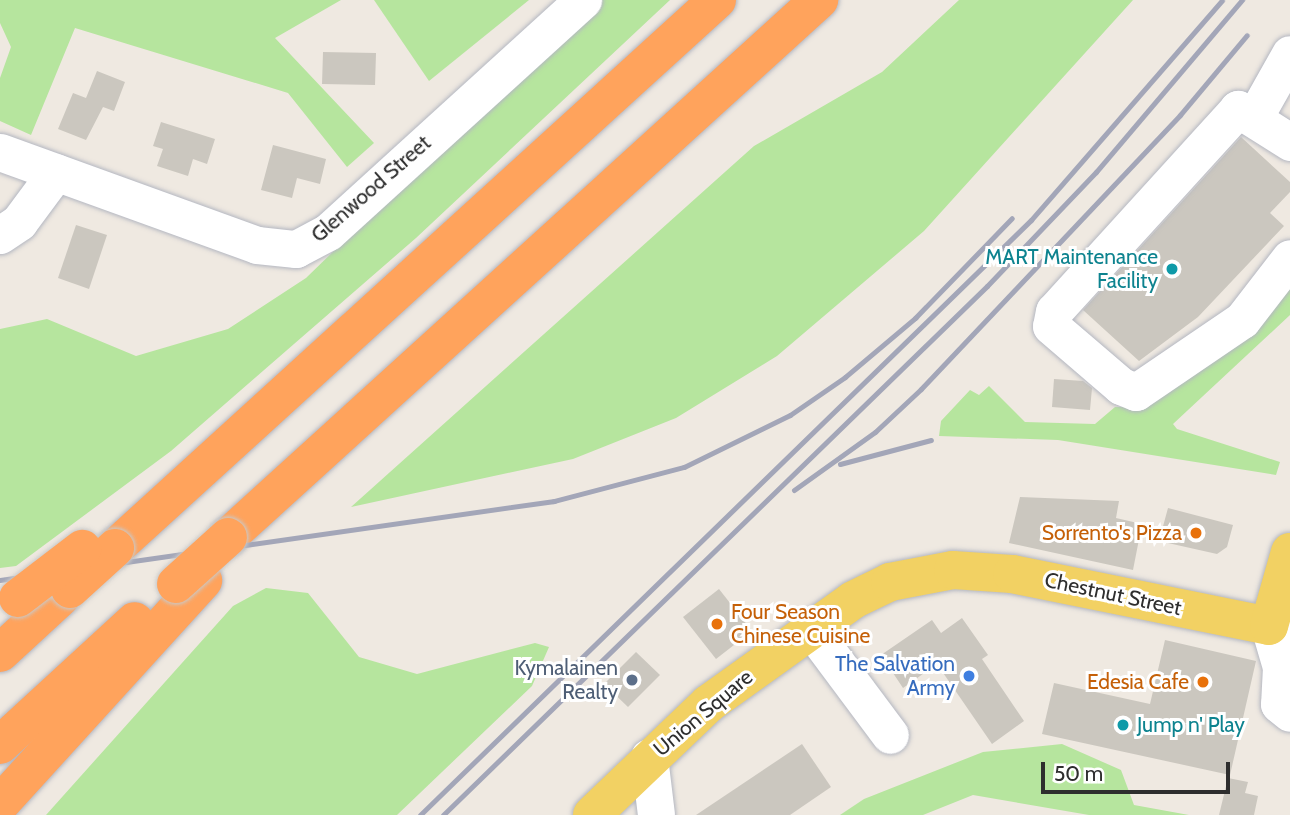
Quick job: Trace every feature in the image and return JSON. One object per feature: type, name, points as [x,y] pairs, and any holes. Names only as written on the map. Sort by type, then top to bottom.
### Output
[{"type":"highway","points":[[9,605],[98,548],[293,384],[717,0]]},
{"type":"highway","points":[[0,746],[189,583],[326,448],[819,0]]},
{"type":"highway","points":[[0,653],[61,597],[98,548]]},
{"type":"highway","points":[[0,804],[189,583]]},
{"type":"main road","points":[[1279,629],[1290,552]]},
{"type":"main road","name":"Chestnut Street","points":[[935,572],[1021,575],[1279,629]]},
{"type":"main road","name":"Union Square","points":[[592,815],[649,757],[708,704],[811,629],[878,587],[935,572]]},
{"type":"street","name":"Glenwood Street","points":[[0,152],[257,245],[296,249],[328,232],[583,0]]},
{"type":"street","points":[[1255,117],[1290,54]]},
{"type":"street","points":[[1290,142],[1255,117],[1238,109],[1054,311],[1051,326],[1121,386],[1136,391],[1242,320],[1290,258]]},
{"type":"street","points":[[0,235],[19,222],[56,172]]},
{"type":"street","points":[[811,629],[890,735]]},
{"type":"street","points":[[1279,629],[1282,667],[1279,704],[1290,713]]},
{"type":"street","points":[[649,757],[656,815]]},
{"type":"green space","points":[[0,0],[341,0],[275,38],[374,143],[347,167],[288,93],[75,28],[31,135],[0,121],[0,78],[11,47],[0,23]]},
{"type":"green space","points":[[374,0],[529,0],[429,81]]},
{"type":"green space","points":[[592,0],[670,0],[416,238],[171,451],[16,566],[0,568],[0,329],[47,319],[136,356],[228,329],[306,278]]},
{"type":"green space","points":[[959,0],[1133,0],[924,231],[777,356],[676,418],[573,459],[351,507],[754,146],[882,72]]},
{"type":"green space","points":[[1290,289],[1290,315],[1173,424],[1177,429],[1280,462],[1276,475],[1058,440],[939,436],[941,421],[970,390],[979,395],[989,386],[1025,422],[1095,424],[1115,407],[1134,407],[1261,320]]},
{"type":"green space","points":[[266,588],[308,593],[359,657],[417,674],[535,643],[549,647],[532,686],[397,815],[46,815],[233,606]]},
{"type":"green space","points":[[1062,744],[1121,770],[1134,805],[1189,815],[1089,815],[973,795],[923,815],[840,815],[864,799],[983,752]]},
{"type":"building","points":[[323,52],[376,53],[375,85],[322,84]]},
{"type":"building","points":[[97,71],[125,82],[114,111],[103,107],[86,140],[58,129],[73,93],[86,98]]},
{"type":"building","points":[[161,122],[215,139],[207,164],[193,159],[188,176],[157,166],[163,149],[153,146]]},
{"type":"building","name":"MART Maintenance Facility","points":[[1241,137],[1290,182],[1290,192],[1270,213],[1284,226],[1198,317],[1139,361],[1083,310]]},
{"type":"building","points":[[273,145],[326,159],[320,184],[297,178],[292,198],[261,190]]},
{"type":"building","points":[[76,225],[107,235],[89,289],[58,278]]},
{"type":"building","points":[[1054,379],[1083,381],[1092,388],[1090,410],[1052,407]]},
{"type":"building","points":[[1020,497],[1119,501],[1116,518],[1142,524],[1133,570],[1009,543]]},
{"type":"building","name":"Sorrento's Pizza","points":[[1168,508],[1233,525],[1227,547],[1217,554],[1159,541]]},
{"type":"building","name":"Four Season Chinese Cuisine","points":[[719,589],[752,631],[716,659],[683,617]]},
{"type":"building","name":"The Salvation Army","points":[[962,618],[988,655],[982,659],[1024,721],[992,744],[937,664],[903,688],[881,655],[932,620],[941,633]]},
{"type":"building","points":[[1165,640],[1256,661],[1230,775],[1042,734],[1054,683],[1150,704]]},
{"type":"building","name":"Kymalainen Realty","points":[[636,652],[660,675],[628,707],[604,684]]},
{"type":"building","points":[[802,744],[831,787],[790,815],[696,815]]},
{"type":"building","points":[[1228,778],[1248,782],[1245,793],[1258,796],[1254,815],[1219,815]]},
{"type":"railway","points":[[420,815],[1031,220],[1222,0]]},
{"type":"railway","points":[[443,815],[987,286],[1096,172],[1242,0]]},
{"type":"railway","points":[[794,490],[875,432],[921,389],[1180,115],[1247,35]]},
{"type":"railway","points":[[0,580],[554,501],[684,467],[790,415],[845,377],[915,318],[1012,218]]},
{"type":"railway","points":[[840,464],[931,440]]},
{"type":"place","name":"MART Maintenance Facility","points":[[1172,269]]},
{"type":"place","name":"Sorrento's Pizza","points":[[1196,533]]},
{"type":"place","name":"Four Season Chinese Cuisine","points":[[717,624]]},
{"type":"place","name":"The Salvation Army","points":[[969,676]]},
{"type":"place","name":"Kymalainen Realty","points":[[632,680]]},
{"type":"place","name":"Edesia Cafe","points":[[1203,682]]},
{"type":"place","name":"Jump n' Play","points":[[1123,725]]}]
